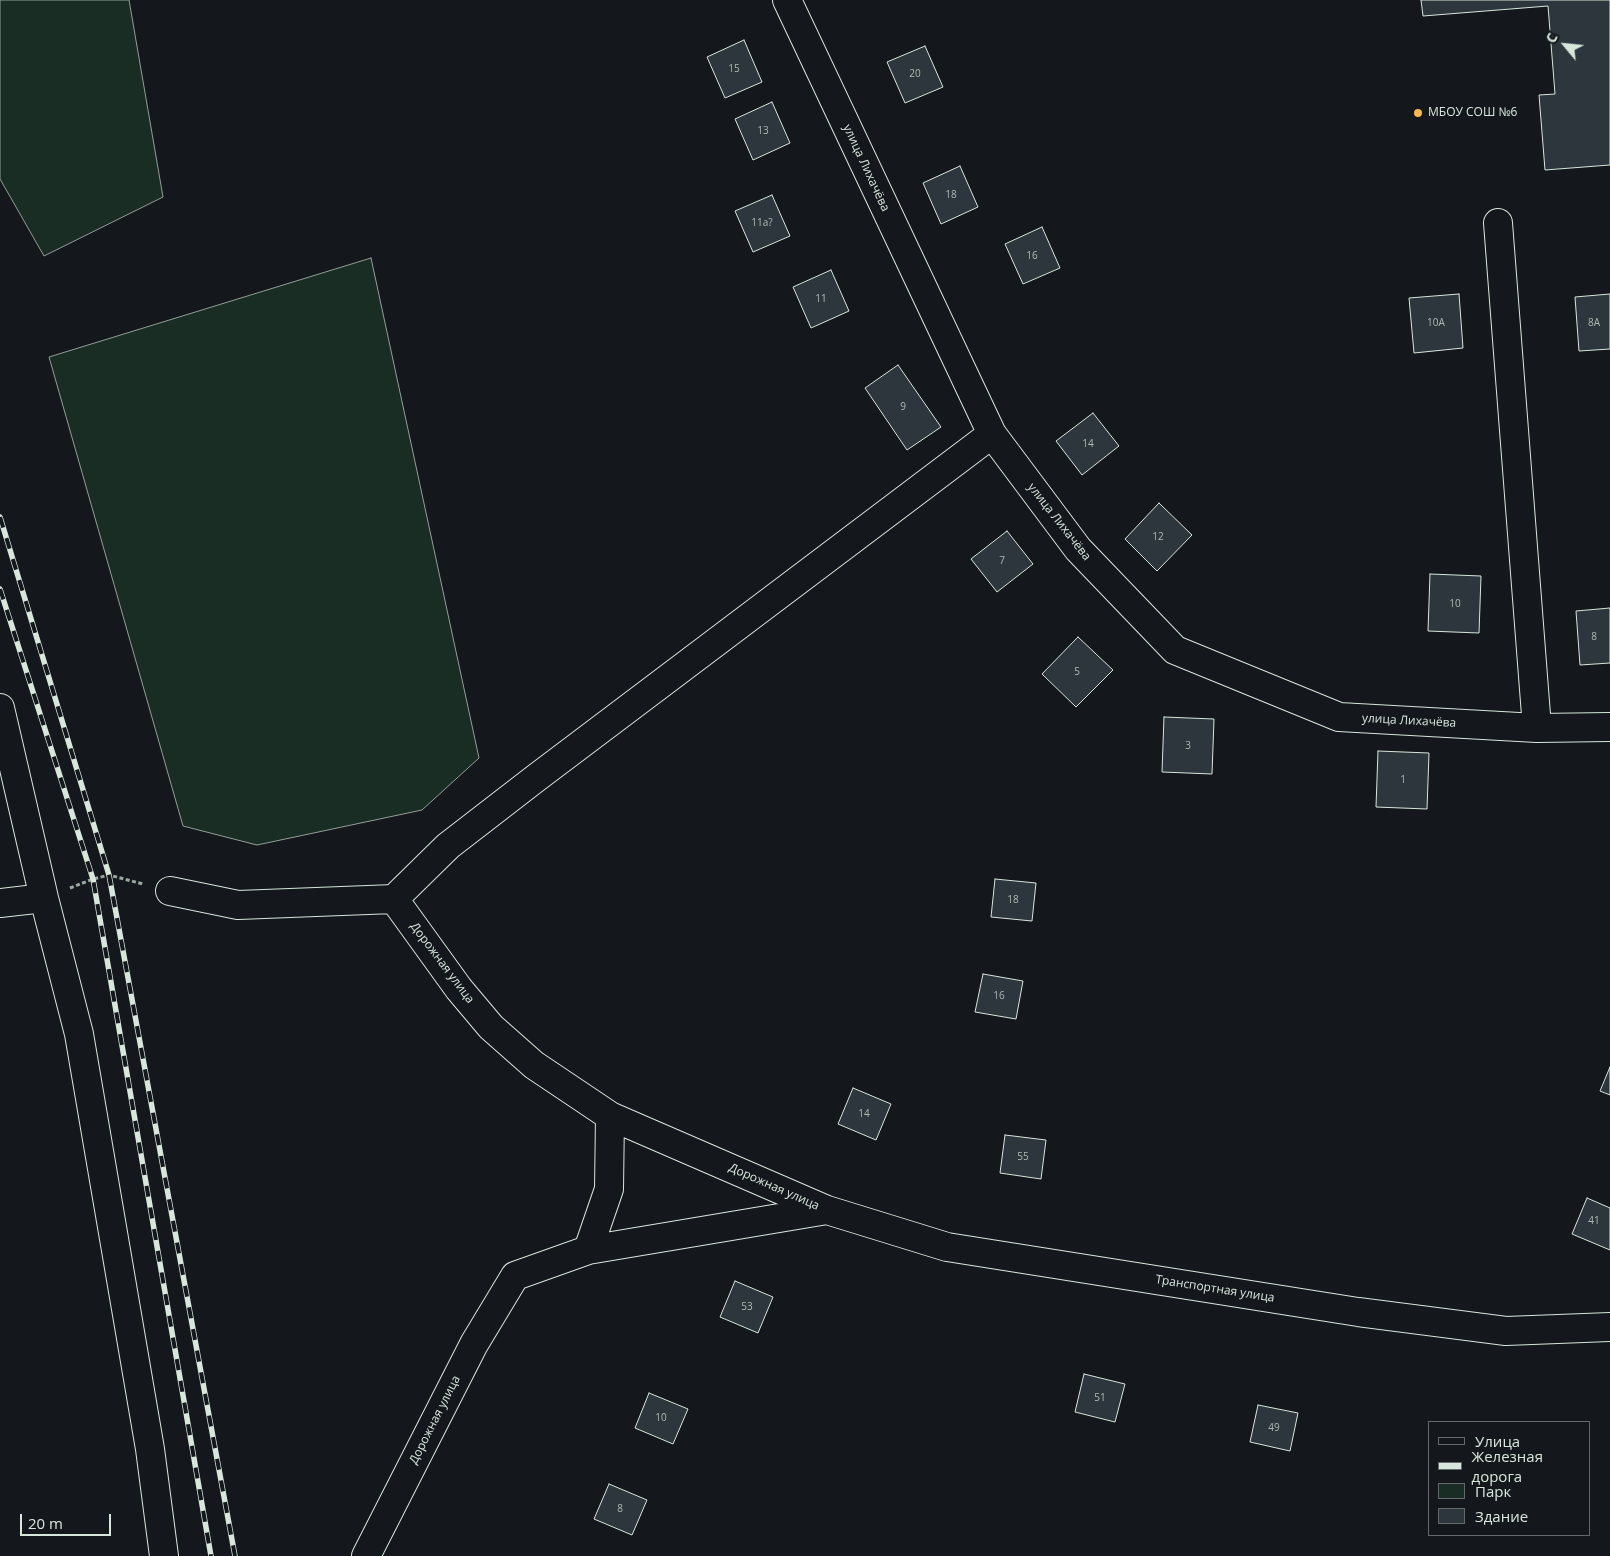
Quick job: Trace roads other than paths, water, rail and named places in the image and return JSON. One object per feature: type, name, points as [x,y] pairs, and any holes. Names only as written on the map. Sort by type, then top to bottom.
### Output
[{"type":"street","name":"улица Лихачёва","points":[[787,0],[992,434],[1078,549],[1175,650],[1339,717],[1537,728],[1610,728]]},
{"type":"street","points":[[1498,223],[1537,728]]},
{"type":"street","points":[[170,891],[238,905],[394,898],[448,846],[521,789],[992,434]]},
{"type":"street","points":[[0,708],[44,898],[79,1034],[150,1449],[164,1556]]},
{"type":"street","points":[[0,903],[44,898]]},
{"type":"street","name":"Дорожная улица","points":[[394,898],[459,989],[491,1026],[534,1065],[610,1116],[826,1210]]},
{"type":"street","points":[[588,1250],[609,1189],[610,1116]]},
{"type":"street","name":"Дорожная улица","points":[[366,1556],[474,1344],[515,1276],[588,1250],[826,1210]]},
{"type":"street","name":"Транспортная улица","points":[[826,1210],[947,1246],[1358,1312],[1506,1331],[1610,1327]]},
{"type":"railway","points":[[0,517],[109,875],[235,1556]]},
{"type":"railway","points":[[0,589],[93,879],[211,1556]]},
{"type":"place","name":"МБОУ СОШ №6","points":[[1418,113]]}]
